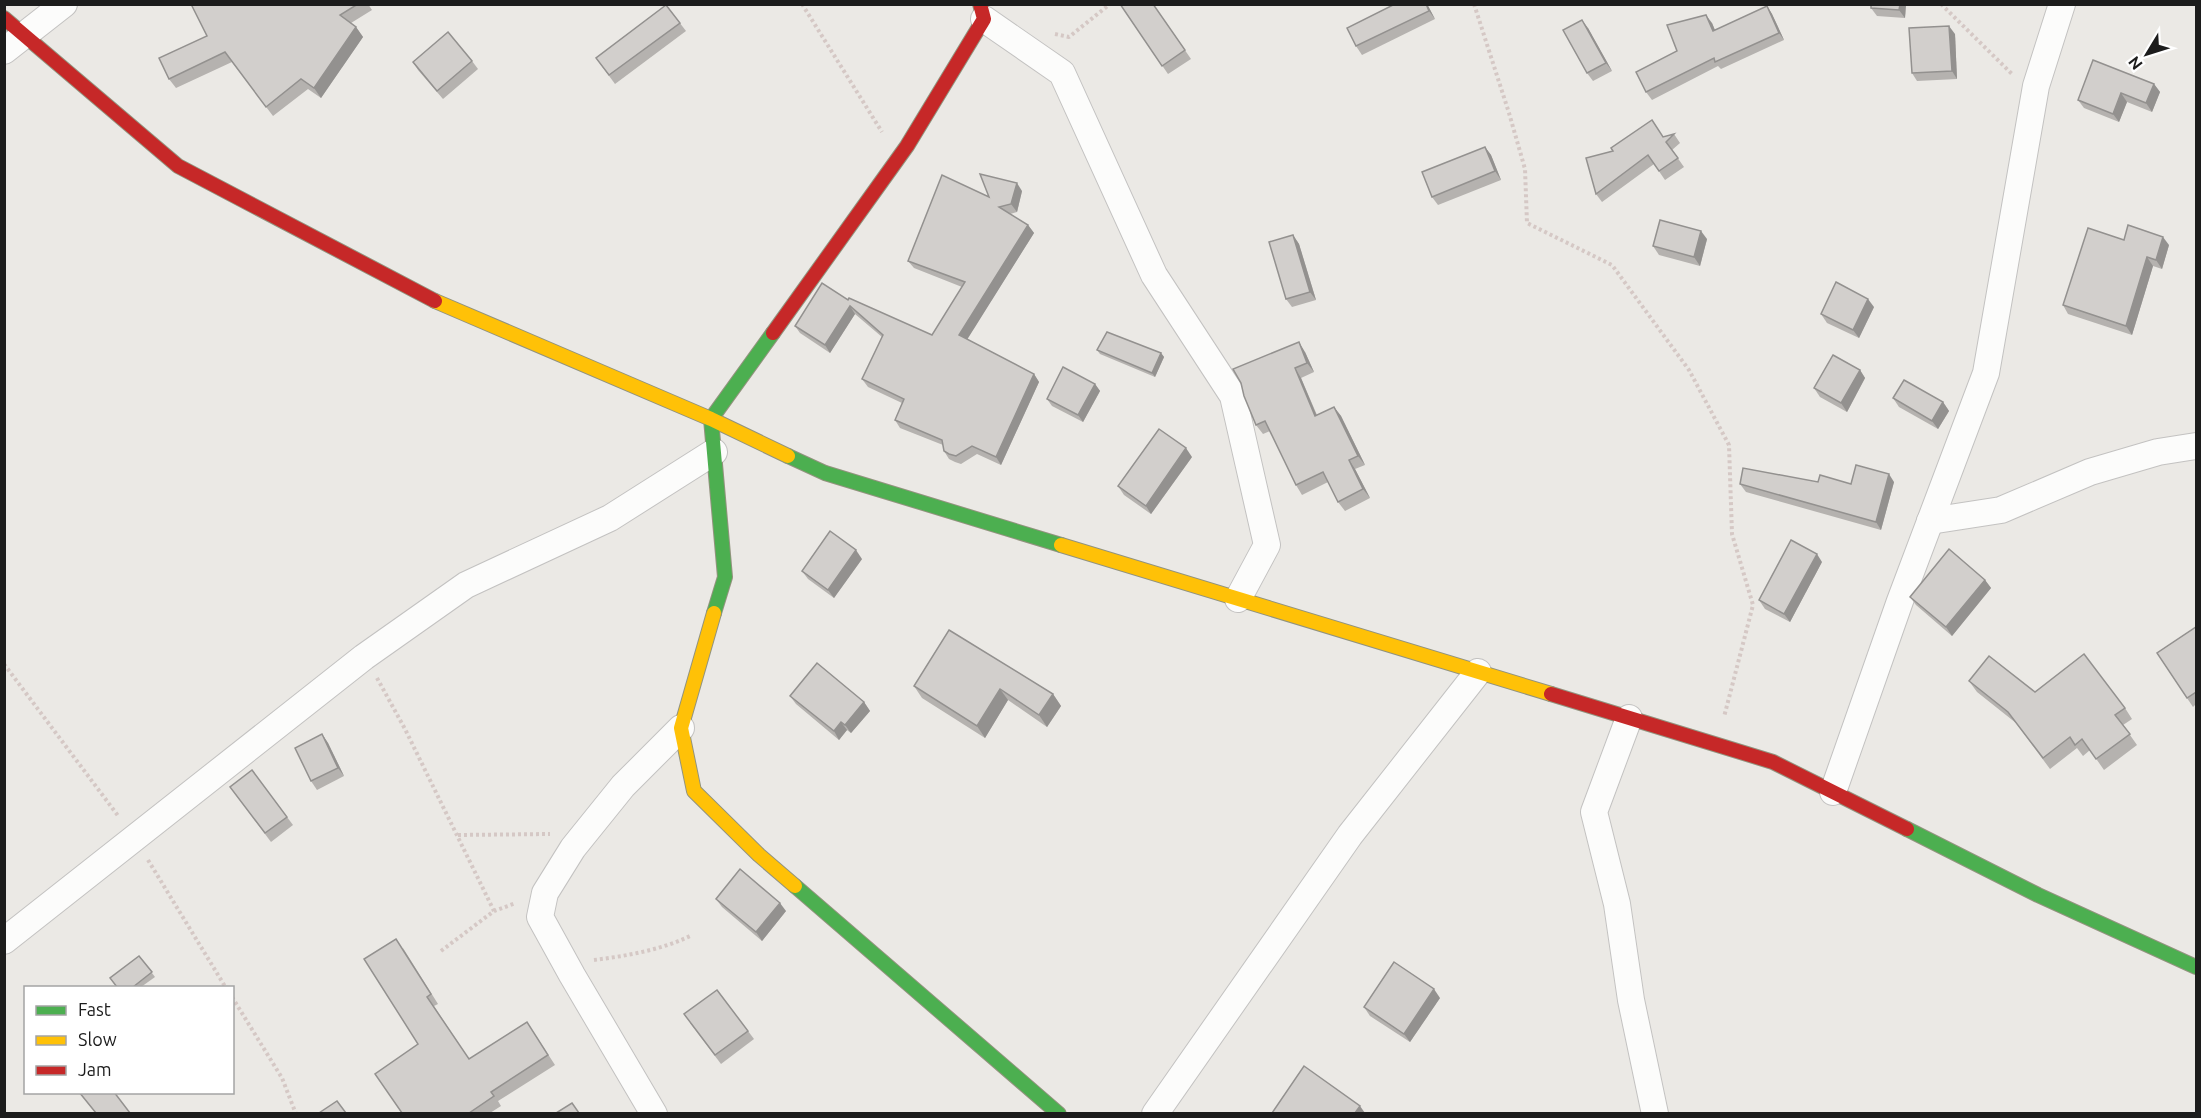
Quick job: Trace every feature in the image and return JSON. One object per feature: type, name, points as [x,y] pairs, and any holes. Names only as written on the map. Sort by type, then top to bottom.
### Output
[{"type":"main road","points":[[982,12],[898,158],[711,419],[725,577],[681,728],[694,791],[702,800],[759,855],[1059,1113]]},
{"type":"main road","points":[[4,18],[178,166],[430,299],[711,419],[825,473],[1773,762],[2038,895],[2196,967]]},
{"type":"street","points":[[4,51],[26,36],[63,4]]},
{"type":"street","points":[[1833,792],[1930,521],[1986,373],[2034,93],[2062,4]]},
{"type":"street","points":[[982,12],[1062,73],[1154,275],[1233,396],[1267,545],[1238,599]]},
{"type":"street","points":[[1930,521],[2001,510],[2090,472],[2158,452],[2196,446]]},
{"type":"street","points":[[4,941],[364,657],[466,585],[610,518],[714,452]]},
{"type":"street","points":[[1155,1113],[1350,835],[1478,672]]},
{"type":"street","points":[[1629,718],[1594,812],[1617,904],[1631,1000],[1655,1113]]},
{"type":"street","points":[[654,1113],[540,917],[545,893],[573,848],[623,786],[681,728]]},
{"type":"path","points":[[802,4],[898,158]]},
{"type":"path","points":[[1047,32],[1069,37],[1110,4]]},
{"type":"path","points":[[1474,4],[1525,169],[1527,223],[1612,266],[1689,370],[1729,445],[1732,534],[1753,605],[1717,744]]},
{"type":"path","points":[[1941,4],[2001,64],[2034,93]]},
{"type":"path","points":[[364,657],[387,696],[494,911]]},
{"type":"path","points":[[458,835],[585,834]]},
{"type":"path","points":[[441,951],[494,911],[545,893]]},
{"type":"path","points":[[591,961],[651,950],[690,936]]},
{"type":"path","points":[[234,1000],[282,1078],[296,1113]]},
{"type":"building","points":[[191,4],[358,4],[340,15],[356,27],[314,88],[301,79],[266,107],[225,52],[169,79],[159,58],[207,36]]},
{"type":"building","points":[[1120,4],[1153,4],[1185,50],[1162,66]]},
{"type":"building","points":[[1395,4],[1426,4],[1429,11],[1356,46],[1347,28]]},
{"type":"building","points":[[1871,4],[1900,4],[1899,10],[1871,8]]},
{"type":"building","points":[[666,5],[680,23],[609,75],[596,58]]},
{"type":"building","points":[[1767,6],[1779,33],[1715,62],[1714,58],[1646,92],[1636,72],[1677,51],[1667,25],[1706,15],[1713,31]]},
{"type":"building","points":[[1582,20],[1606,63],[1587,73],[1563,30]]},
{"type":"building","points":[[1949,26],[1952,71],[1912,73],[1909,28]]},
{"type":"building","points":[[448,32],[472,61],[437,91],[413,62]]},
{"type":"building","points":[[2093,60],[2154,84],[2146,103],[2121,93],[2113,114],[2078,100]]},
{"type":"building","points":[[1652,120],[1663,137],[1674,134],[1666,142],[1678,158],[1659,171],[1648,155],[1596,194],[1586,158],[1613,151],[1611,148]]},
{"type":"building","points":[[1485,147],[1495,171],[1432,197],[1422,172]]},
{"type":"building","points":[[980,174],[1017,183],[1011,204],[999,207],[1028,225],[959,335],[1034,374],[996,457],[972,446],[956,456],[949,454],[944,451],[942,440],[895,420],[904,399],[862,379],[883,335],[850,306],[825,345],[795,326],[822,283],[848,300],[849,298],[932,335],[965,282],[908,261],[942,175],[989,197]]},
{"type":"building","points":[[1660,220],[1701,231],[1694,257],[1653,246]]},
{"type":"building","points":[[2128,225],[2163,237],[2156,260],[2147,257],[2126,326],[2063,305],[2088,228],[2124,240]]},
{"type":"building","points":[[1293,235],[1310,292],[1286,299],[1269,242]]},
{"type":"building","points":[[1836,282],[1868,299],[1853,330],[1821,314]]},
{"type":"building","points":[[1107,332],[1161,353],[1152,373],[1097,350]]},
{"type":"building","points":[[1299,342],[1307,363],[1295,368],[1315,416],[1334,407],[1358,456],[1349,460],[1363,489],[1338,502],[1323,472],[1296,485],[1265,421],[1256,425],[1241,383],[1233,369]]},
{"type":"building","points":[[1833,355],[1860,370],[1841,403],[1814,388]]},
{"type":"building","points":[[1063,367],[1095,384],[1078,415],[1047,399]]},
{"type":"building","points":[[1904,380],[1943,402],[1932,421],[1893,398]]},
{"type":"building","points":[[1159,429],[1186,448],[1146,506],[1118,486]]},
{"type":"building","points":[[1856,465],[1889,474],[1876,522],[1740,484],[1743,468],[1818,482],[1820,475],[1851,484]]},
{"type":"building","points":[[830,531],[856,550],[828,590],[802,571]]},
{"type":"building","points":[[1791,540],[1817,554],[1784,614],[1759,600]]},
{"type":"building","points":[[1949,549],[1985,580],[1946,627],[1910,597]]},
{"type":"building","points":[[2196,627],[2196,692],[2187,698],[2157,653]]},
{"type":"building","points":[[949,630],[1053,694],[1039,715],[1000,689],[977,726],[914,686]]},
{"type":"building","points":[[2084,654],[2125,708],[2115,715],[2130,734],[2096,759],[2082,739],[2075,745],[2070,737],[2043,758],[2008,712],[1969,681],[1989,656],[2035,692]]},
{"type":"building","points":[[817,663],[864,702],[845,725],[841,722],[834,731],[790,696]]},
{"type":"building","points":[[322,734],[338,768],[311,781],[295,748]]},
{"type":"building","points":[[252,770],[287,817],[265,833],[230,787]]},
{"type":"building","points":[[740,869],[780,903],[756,932],[716,899]]},
{"type":"building","points":[[396,939],[431,994],[427,997],[469,1059],[527,1022],[548,1055],[491,1092],[494,1096],[469,1113],[402,1113],[375,1074],[418,1044],[364,959]]},
{"type":"building","points":[[139,956],[152,972],[134,986],[116,986],[110,978]]},
{"type":"building","points":[[1394,962],[1434,989],[1404,1034],[1364,1007]]},
{"type":"building","points":[[717,990],[748,1031],[715,1055],[684,1014]]},
{"type":"building","points":[[1304,1066],[1360,1106],[1355,1113],[1272,1113]]},
{"type":"building","points":[[81,1094],[116,1094],[130,1113],[96,1113]]},
{"type":"building","points":[[337,1101],[346,1113],[319,1113]]},
{"type":"building","points":[[572,1103],[579,1113],[556,1113]]},
{"type":"traffic: fast","points":[[714,613],[725,577],[711,419],[773,333]]},
{"type":"traffic: fast","points":[[788,456],[825,473],[1061,545]]},
{"type":"traffic: fast","points":[[1907,829],[2038,895],[2196,967]]},
{"type":"traffic: fast","points":[[795,886],[1059,1114]]},
{"type":"traffic: slow","points":[[435,301],[711,419],[788,456]]},
{"type":"traffic: slow","points":[[1061,545],[1551,694]]},
{"type":"traffic: slow","points":[[714,613],[681,728],[694,791],[759,855],[795,886]]},
{"type":"traffic: jam","points":[[773,333],[907,146],[984,19],[980,4]]},
{"type":"traffic: jam","points":[[4,18],[178,166],[435,301]]},
{"type":"traffic: jam","points":[[1551,694],[1773,762],[1907,829]]}]
